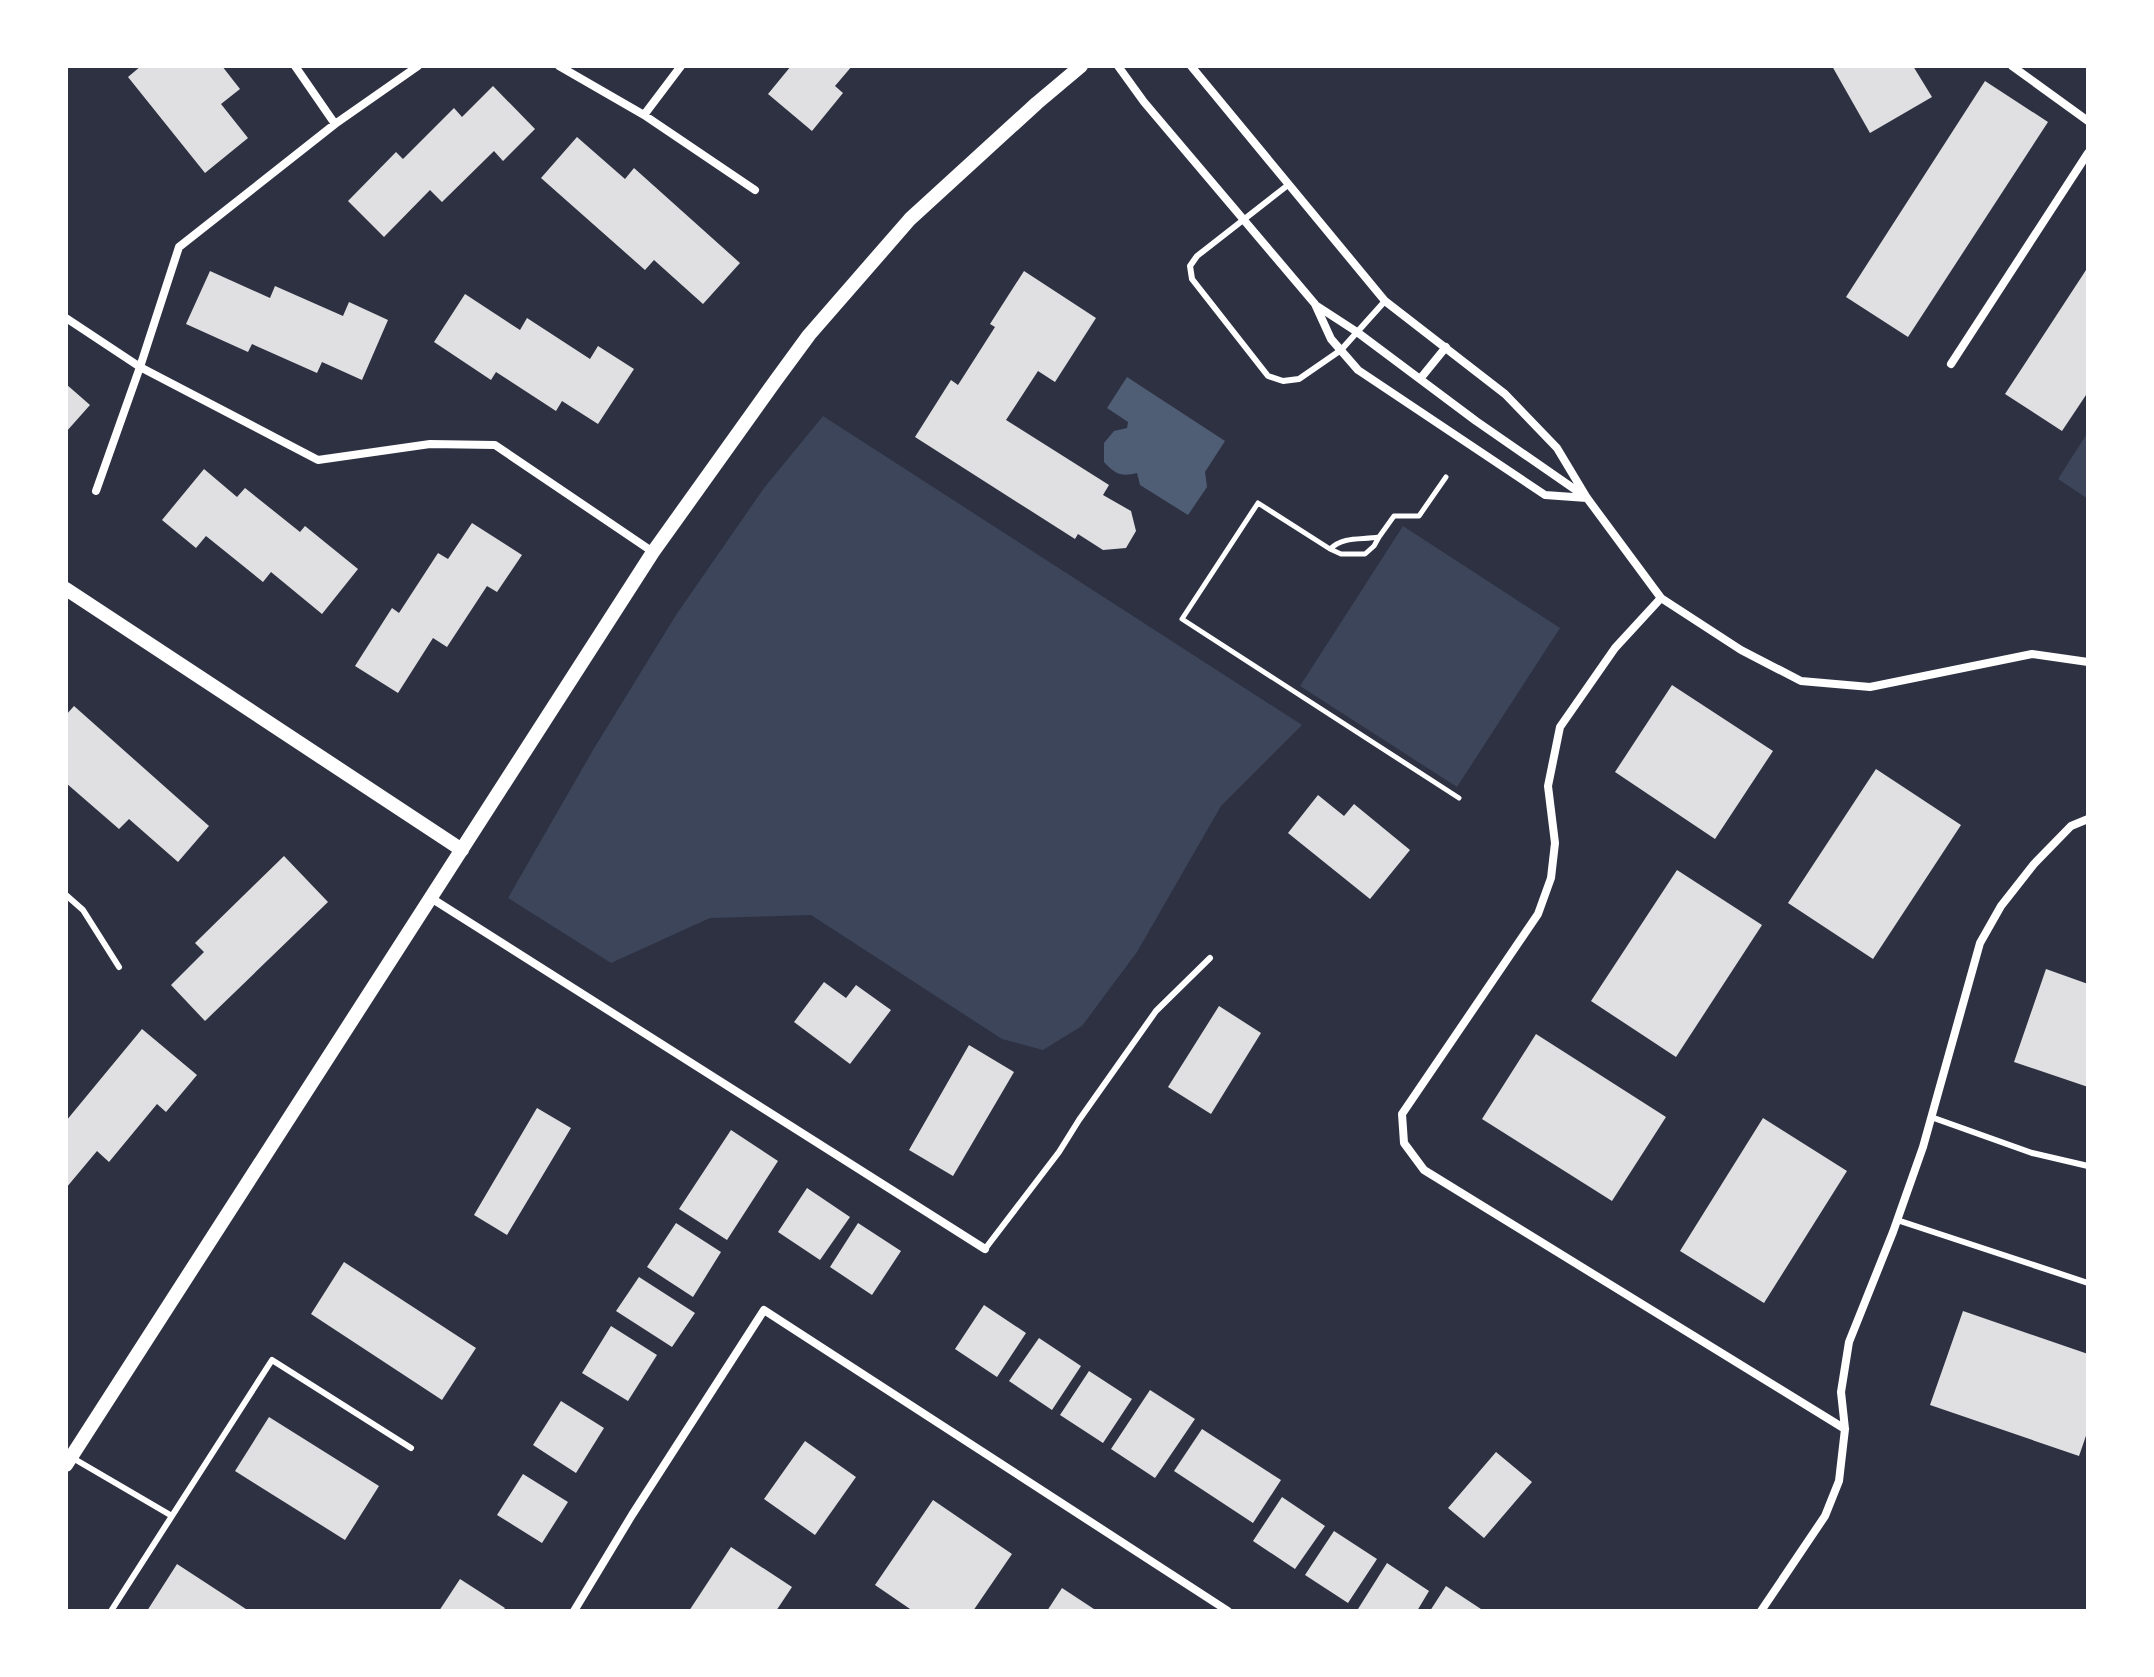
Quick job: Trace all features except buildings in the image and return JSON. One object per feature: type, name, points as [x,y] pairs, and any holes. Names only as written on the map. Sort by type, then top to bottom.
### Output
[{"type":"street","points":[[295,66],[335,124]]},
{"type":"street","points":[[96,491],[179,247],[335,124],[418,66]]},
{"type":"street","points":[[559,66],[644,115],[755,190]]},
{"type":"street","points":[[644,115],[681,66]]},
{"type":"street","points":[[68,1458],[653,552],[809,335],[910,219],[1081,66]]},
{"type":"street","points":[[1118,66],[1144,102],[1315,304],[1331,339],[1358,370],[1545,495],[1587,498]]},
{"type":"street","points":[[1191,66],[1385,301],[1505,394],[1557,448],[1587,498],[1661,598],[1741,650],[1801,681],[1870,687],[2032,654],[2088,662]]},
{"type":"street","points":[[2012,66],[2088,121]]},
{"type":"street","points":[[1951,364],[2088,153]]},
{"type":"street","points":[[1315,304],[1587,498]]},
{"type":"street","points":[[66,318],[140,367],[318,460],[430,444],[495,445],[653,552]]},
{"type":"street","points":[[1420,379],[1446,347]]},
{"type":"street","points":[[66,589],[462,850]]},
{"type":"street","points":[[1661,598],[1615,648],[1560,727],[1548,786],[1555,843],[1551,878],[1538,914],[1402,1114],[1404,1143],[1424,1170],[1845,1429]]},
{"type":"street","points":[[1761,1611],[1825,1516],[1839,1481],[1845,1429],[1841,1392],[1849,1342],[1923,1147],[1980,943],[2001,906],[2034,864],[2071,826],[2088,819]]},
{"type":"street","points":[[431,898],[985,1249]]},
{"type":"street","points":[[574,1611],[764,1310],[1228,1611]]},
{"type":"lane","points":[[1288,185],[1197,256],[1190,266],[1192,279],[1268,376],[1283,381],[1299,379],[1341,350],[1385,301]]},
{"type":"lane","points":[[66,895],[83,910],[119,967]]},
{"type":"lane","points":[[985,1249],[1059,1152],[1156,1011],[1210,958]]},
{"type":"lane","points":[[1931,1117],[2032,1153],[2088,1166]]},
{"type":"lane","points":[[1897,1220],[2088,1283]]},
{"type":"lane","points":[[111,1611],[272,1360],[411,1448]]},
{"type":"lane","points":[[68,1458],[172,1516]]},
{"type":"path","points":[[1446,477],[1419,516],[1394,516],[1365,554],[1341,554],[1330,549],[1258,503],[1182,619],[1459,798]]},
{"type":"path","points":[[1330,549],[1339,541],[1379,537]]},
{"type":"shaded area","points":[[1127,377],[1225,441],[1205,472],[1207,487],[1188,515],[1140,485],[1137,473],[1119,474],[1104,462],[1104,443],[1114,431],[1127,428],[1128,422],[1107,408]]},
{"type":"shaded area","points":[[823,416],[1302,725],[1221,806],[1137,952],[1082,1026],[1043,1050],[1002,1039],[811,915],[710,918],[611,963],[508,898],[593,750],[676,615],[764,488]]},
{"type":"shaded area","points":[[2088,432],[2088,499],[2058,479]]},
{"type":"shaded area","points":[[1403,526],[1560,628],[1457,787],[1300,686]]}]
